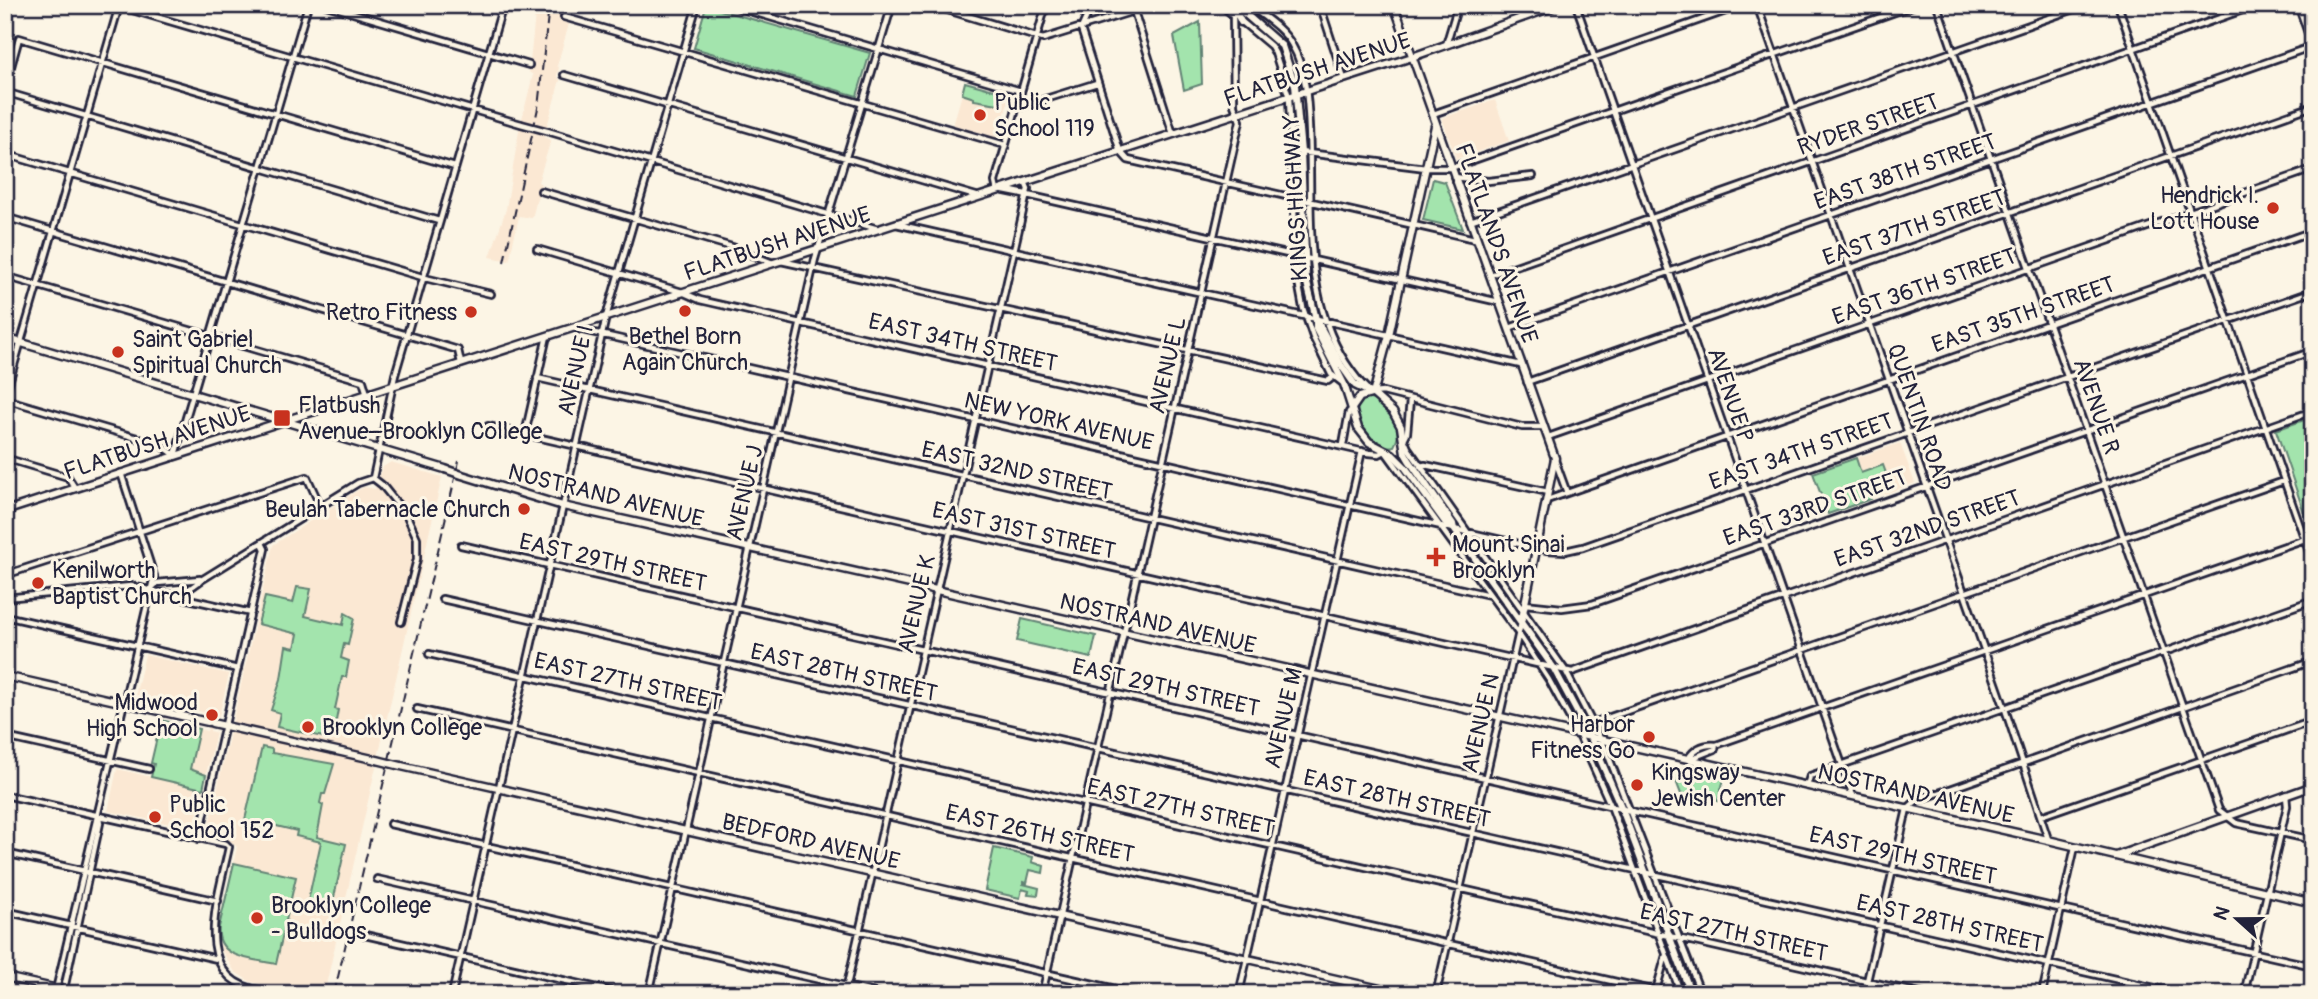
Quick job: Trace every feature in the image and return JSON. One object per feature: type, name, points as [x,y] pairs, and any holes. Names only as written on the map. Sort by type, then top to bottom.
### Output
[{"type":"main road","points":[[1234,5],[1241,22]]},
{"type":"main road","name":"KINGS HIGHWAY","points":[[1234,5],[1282,46],[1297,94],[1302,199],[1309,259],[1306,279],[1316,319],[1350,379],[1358,388],[1373,394],[1393,412],[1401,427],[1405,453],[1454,529]]},
{"type":"main road","name":"FLATLANDS AVENUE","points":[[1394,5],[1555,458]]},
{"type":"main road","name":"FLATBUSH AVENUE","points":[[5,511],[1412,57],[1559,5]]},
{"type":"main road","points":[[1352,409],[1360,397],[1373,394],[1389,335],[1435,124]]},
{"type":"main road","points":[[999,190],[1027,195]]},
{"type":"main road","name":"KINGS HIGHWAY","points":[[1316,319],[1315,324],[1322,343],[1344,384],[1355,421],[1364,437],[1395,456],[1405,467],[1444,521],[1454,529],[1553,667],[1591,738],[1622,809],[1691,994]]},
{"type":"main road","name":"NOSTRAND AVENUE","points":[[5,338],[563,506],[2048,840],[2313,903]]},
{"type":"main road","points":[[1385,451],[1404,439]]},
{"type":"main road","name":"AVENUE N","points":[[1521,623],[1555,458]]},
{"type":"main road","name":"BEDFORD AVENUE","points":[[5,676],[1402,994]]},
{"type":"main road","points":[[2114,857],[2313,786]]},
{"type":"main road","points":[[5,977],[59,992],[80,994]]},
{"type":"street","points":[[308,5],[293,57],[260,168],[211,337],[175,455],[161,445],[5,397],[118,6],[293,57],[472,110],[547,131],[878,229]]},
{"type":"street","points":[[326,5],[529,65]]},
{"type":"street","points":[[373,478],[407,335],[503,5]]},
{"type":"street","name":"AVENUE I","points":[[452,994],[601,335],[697,5]]},
{"type":"street","points":[[729,5],[1021,91]]},
{"type":"street","name":"AVENUE J","points":[[649,994],[814,267],[892,5]]},
{"type":"street","points":[[931,5],[1043,39],[1153,5]]},
{"type":"street","points":[[999,190],[995,182],[1046,5]]},
{"type":"street","points":[[1092,5],[1081,29],[1120,151],[1128,160],[1475,239]]},
{"type":"street","name":"KINGS HIGHWAY","points":[[1222,5],[1271,46],[1289,97],[1297,276],[1305,316],[1333,377]]},
{"type":"street","name":"KINGS HIGHWAY","points":[[1249,5],[1285,33],[1294,47],[1306,91],[1311,153],[1309,259],[1326,321],[1344,360],[1362,385],[1373,394]]},
{"type":"street","points":[[1320,5],[1344,79]]},
{"type":"street","points":[[1446,45],[1458,5]]},
{"type":"street","points":[[1519,19],[1524,5]]},
{"type":"street","name":"AVENUE P","points":[[1576,5],[1853,796]]},
{"type":"street","points":[[1433,114],[1743,5]]},
{"type":"street","name":"QUENTIN ROAD","points":[[1757,5],[2048,840]]},
{"type":"street","points":[[1292,151],[1426,168],[1451,168],[1915,5]]},
{"type":"street","name":"AVENUE R","points":[[1937,5],[2219,810],[2226,816]]},
{"type":"street","points":[[1470,221],[2086,5]]},
{"type":"street","points":[[2118,5],[2313,563]]},
{"type":"street","name":"RYDER STREET","points":[[1489,275],[2258,5]]},
{"type":"street","points":[[2298,5],[2313,46]]},
{"type":"street","points":[[1134,12],[1173,134]]},
{"type":"street","name":"AVENUE L","points":[[1042,994],[1240,121],[1234,105],[1233,15]]},
{"type":"street","points":[[565,17],[1005,145]]},
{"type":"street","points":[[439,221],[87,117],[5,90],[19,38],[455,167]]},
{"type":"street","name":"EAST 38TH STREET","points":[[1508,328],[2313,46]]},
{"type":"street","points":[[564,75],[978,197]]},
{"type":"street","points":[[1016,108],[1097,83]]},
{"type":"street","name":"EAST 37TH STREET","points":[[1527,382],[2313,106]]},
{"type":"street","points":[[5,154],[423,277],[491,294]]},
{"type":"street","name":"EAST 36TH STREET","points":[[1547,437],[2313,169]]},
{"type":"street","points":[[1454,177],[1488,181],[1532,176]]},
{"type":"street","name":"AVENUE K","points":[[845,994],[1027,195],[1024,182]]},
{"type":"street","points":[[541,191],[777,262],[814,267],[1328,381],[1333,377],[1344,384]]},
{"type":"street","points":[[1027,195],[1499,302]]},
{"type":"street","points":[[5,217],[457,350],[461,363]]},
{"type":"street","points":[[895,223],[1521,365]]},
{"type":"street","name":"EAST 35TH STREET","points":[[1548,496],[1567,492],[2313,231]]},
{"type":"street","name":"EAST 34TH STREET","points":[[537,249],[682,292],[700,300],[1362,451],[1379,454],[1385,451]]},
{"type":"street","points":[[5,276],[363,381],[367,394]]},
{"type":"street","name":"EAST 34TH STREET","points":[[1538,548],[1573,550],[2313,291]]},
{"type":"street","name":"NEW YORK AVENUE","points":[[572,328],[1538,548]]},
{"type":"street","points":[[525,434],[547,336]]},
{"type":"street","name":"EAST 33RD STREET","points":[[1524,606],[1562,608],[1592,604],[2313,351]]},
{"type":"street","name":"EAST 32ND STREET","points":[[537,379],[1490,596]]},
{"type":"street","points":[[1373,394],[1383,392],[1522,427],[1542,427]]},
{"type":"street","points":[[1404,439],[1410,400]]},
{"type":"street","points":[[1343,445],[1349,412],[1352,409]]},
{"type":"street","name":"EAST 32ND STREET","points":[[1553,667],[1572,672],[2313,411]]},
{"type":"street","name":"EAST 31ST STREET","points":[[488,426],[1553,667]]},
{"type":"street","name":"KINGS HIGHWAY","points":[[1404,439],[1420,466],[1524,606],[1565,670],[1602,741],[1701,994]]},
{"type":"street","name":"AVENUE M","points":[[1239,994],[1362,451]]},
{"type":"street","name":"KINGS HIGHWAY","points":[[1385,451],[1539,664],[1579,736],[1636,869],[1681,994]]},
{"type":"street","points":[[5,458],[68,477],[75,488]]},
{"type":"street","name":"FLATLANDS AVENUE","points":[[1555,458],[1567,492]]},
{"type":"street","points":[[1420,466],[1548,496]]},
{"type":"street","points":[[59,992],[78,927],[100,823],[99,816],[154,576],[121,473]]},
{"type":"street","points":[[5,575],[307,477],[320,505]]},
{"type":"street","points":[[373,478],[386,489],[411,523],[418,544],[417,559],[401,622]]},
{"type":"street","points":[[184,598],[189,589],[203,579],[320,505],[358,483],[373,478]]},
{"type":"street","points":[[1593,723],[2284,481]]},
{"type":"street","points":[[1688,759],[1693,751],[1710,744],[1716,745],[2305,539]]},
{"type":"street","points":[[199,839],[265,549],[262,543]]},
{"type":"street","name":"EAST 29TH STREET","points":[[461,545],[2313,966]]},
{"type":"street","points":[[151,589],[157,583],[203,579]]},
{"type":"street","points":[[5,598],[131,586],[251,613]]},
{"type":"street","name":"EAST 28TH STREET","points":[[442,599],[2181,994]]},
{"type":"street","points":[[1807,786],[1810,776],[2313,600]]},
{"type":"street","points":[[5,616],[238,669]]},
{"type":"street","name":"AVENUE N","points":[[1436,994],[1521,623]]},
{"type":"street","name":"EAST 27TH STREET","points":[[429,654],[1924,994]]},
{"type":"street","points":[[1864,994],[1907,809],[1916,801],[2313,660]]},
{"type":"street","name":"EAST 26TH STREET","points":[[417,709],[1655,992]]},
{"type":"street","points":[[2041,816],[2313,721]]},
{"type":"street","points":[[5,737],[149,769]]},
{"type":"street","points":[[5,795],[226,844],[229,847],[213,932],[217,959],[234,979],[256,992],[264,991]]},
{"type":"street","points":[[2244,994],[2287,803],[2286,795]]},
{"type":"street","points":[[59,992],[94,822],[99,816]]},
{"type":"street","points":[[2226,816],[2236,823],[2313,840]]},
{"type":"street","points":[[390,824],[1138,994]]},
{"type":"street","points":[[2042,994],[2075,847]]},
{"type":"street","points":[[5,853],[218,901]]},
{"type":"street","points":[[377,879],[881,994]]},
{"type":"street","points":[[5,911],[217,959]]},
{"type":"street","points":[[365,935],[624,994]]},
{"type":"street","points":[[1655,992],[1667,954]]},
{"type":"street","points":[[352,990],[369,994]]},
{"type":"shaded area","points":[[536,5],[565,5],[561,21],[569,24],[557,66],[560,80],[544,137],[551,140],[538,182],[541,184],[532,218],[519,216],[509,261],[490,257],[506,209],[519,131],[533,75],[529,72]]},
{"type":"shaded area","name":"Public School 119","points":[[1001,92],[1010,95],[998,138],[953,125],[962,94],[998,104]]},
{"type":"shaded area","points":[[1495,100],[1509,141],[1456,159],[1442,118]]},
{"type":"shaded area","points":[[1900,443],[1915,483],[1871,499],[1866,485],[1883,465],[1861,473],[1856,458]]},
{"type":"shaded area","name":"Brooklyn College","points":[[391,462],[442,477],[324,994],[263,994],[264,985],[251,982],[235,972],[221,950],[219,927],[237,847],[227,838],[211,834],[208,829],[273,545],[364,487],[375,489],[383,467]]},
{"type":"shaded area","name":"Midwood High School","points":[[145,655],[229,674],[219,716],[214,715],[210,731],[216,733],[206,775],[190,769],[199,729],[207,731],[211,714],[135,696]]},
{"type":"shaded area","points":[[117,769],[203,789],[194,829],[108,811]]},
{"type":"green space","points":[[706,6],[870,53],[857,96],[694,48]]},
{"type":"green space","points":[[1200,22],[1202,84],[1184,90],[1174,36]]},
{"type":"green space","points":[[965,82],[1001,92],[998,104],[974,100],[962,94]]},
{"type":"green space","points":[[1433,179],[1445,182],[1463,229],[1423,220]]},
{"type":"green space","points":[[1366,398],[1380,404],[1392,416],[1397,431],[1394,446],[1378,444],[1365,432],[1358,416],[1358,408],[1360,400]]},
{"type":"green space","points":[[2313,417],[2313,539],[2276,430]]},
{"type":"green space","points":[[1856,458],[1861,473],[1883,465],[1887,476],[1866,485],[1871,499],[1828,514],[1813,473]]},
{"type":"green space","points":[[297,587],[311,589],[305,616],[343,625],[345,613],[354,618],[348,645],[344,644],[341,658],[349,661],[346,677],[342,677],[335,709],[338,710],[335,726],[326,724],[323,737],[277,727],[280,713],[271,710],[281,679],[286,646],[295,648],[298,634],[258,624],[265,597],[293,603]]},
{"type":"green space","points":[[1022,619],[1096,636],[1091,658],[1017,641]]},
{"type":"green space","points":[[161,720],[199,729],[190,769],[206,775],[203,789],[151,777],[154,764],[151,763]]},
{"type":"green space","points":[[262,747],[272,749],[272,753],[334,764],[325,794],[322,794],[320,803],[323,805],[317,837],[346,844],[332,906],[308,901],[321,842],[296,836],[297,831],[264,823],[262,828],[244,824]]},
{"type":"green space","points":[[1671,768],[1724,779],[1718,801],[1681,794]]},
{"type":"green space","points":[[994,848],[1033,857],[1032,862],[1044,866],[1043,873],[1030,870],[1027,883],[1023,882],[1039,888],[1038,895],[1028,894],[1029,891],[1022,889],[1020,898],[985,890]]},
{"type":"green space","points":[[234,863],[296,877],[276,964],[237,956],[223,946],[219,938],[219,927]]},
{"type":"railway","points":[[504,262],[538,108],[549,5]]},
{"type":"railway","points":[[334,994],[459,461]]},
{"type":"place","name":"Public School 119","points":[[980,115]]},
{"type":"place","name":"Hendrick I. Lott House","points":[[2273,208]]},
{"type":"place","name":"Bethel Born Again Church","points":[[685,311]]},
{"type":"place","name":"Retro Fitness","points":[[471,312]]},
{"type":"place","name":"Saint Gabriel Spiritual Church","points":[[118,352]]},
{"type":"place","name":"Flatbush Avenue–Brooklyn College","points":[[282,418]]},
{"type":"place","name":"Beulah Tabernacle Church","points":[[524,509]]},
{"type":"place","name":"Mount Sinai Brooklyn","points":[[1436,557]]},
{"type":"place","name":"Kenilworth Baptist Church","points":[[38,583]]},
{"type":"place","name":"Midwood High School","points":[[212,715]]},
{"type":"place","name":"Brooklyn College","points":[[308,727]]},
{"type":"place","name":"Harbor Fitness Go","points":[[1649,737]]},
{"type":"place","name":"Kingsway Jewish Center","points":[[1637,785]]},
{"type":"place","name":"Public School 152","points":[[155,817]]},
{"type":"place","name":"Brooklyn College - Bulldogs","points":[[257,918]]}]
